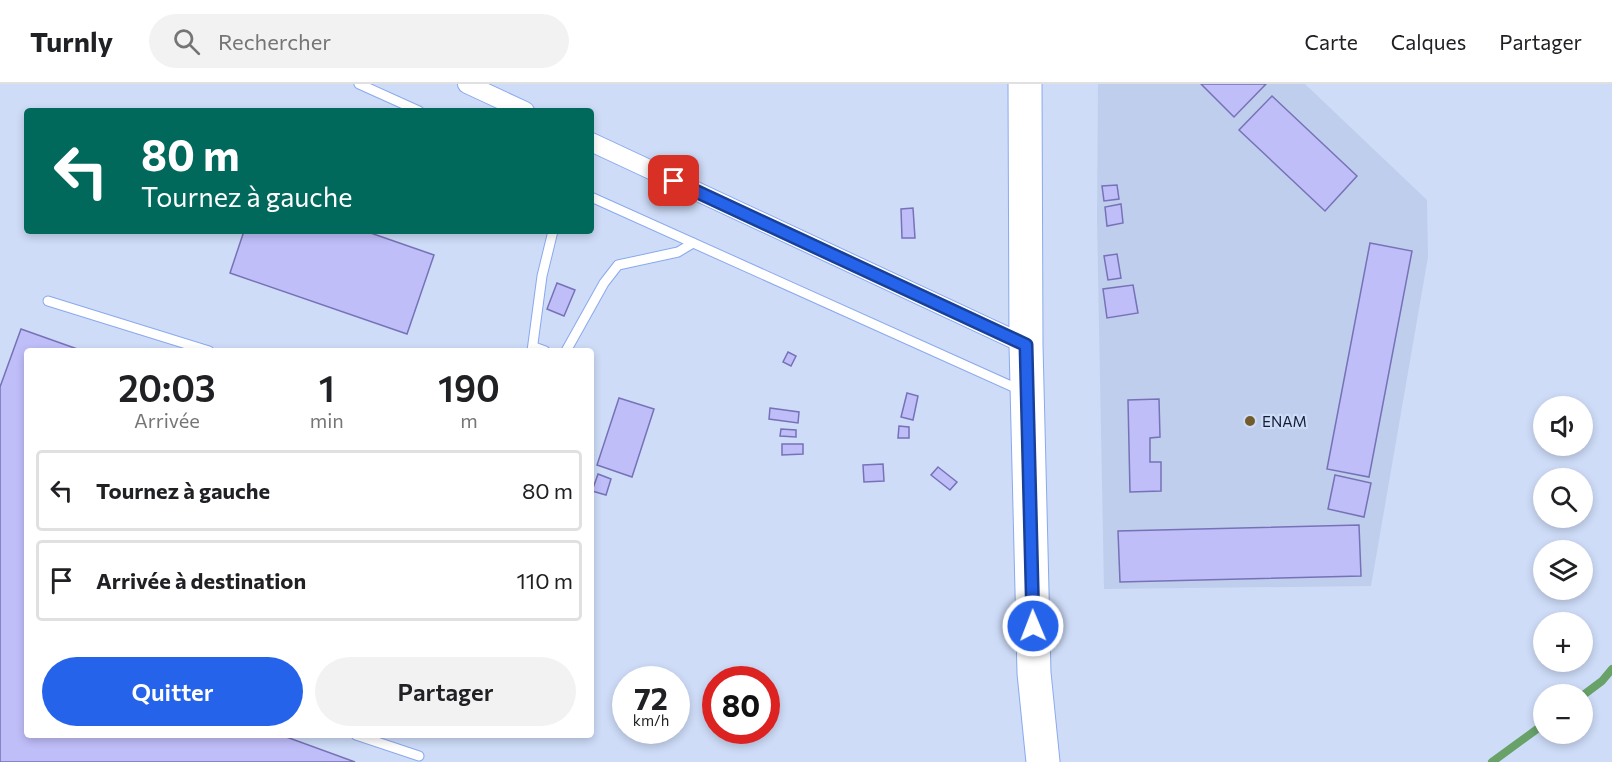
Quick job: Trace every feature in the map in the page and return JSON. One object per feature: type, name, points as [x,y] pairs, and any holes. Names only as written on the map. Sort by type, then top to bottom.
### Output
[{"type":"highway","points":[[1025,84],[1026,345],[1034,673],[1043,762]]},
{"type":"street","points":[[467,84],[519,108]]},
{"type":"street","points":[[594,143],[1026,345]]},
{"type":"lane","points":[[359,84],[412,108]]},
{"type":"lane","points":[[594,198],[1027,394]]},
{"type":"lane","points":[[533,348],[542,276],[552,234]]},
{"type":"lane","points":[[568,348],[604,283],[618,265],[678,252],[693,243]]},
{"type":"lane","points":[[48,301],[199,348]]},
{"type":"lane","points":[[365,738],[419,756]]},
{"type":"shaded area","name":"ENAM","points":[[1098,84],[1305,84],[1427,200],[1428,257],[1371,586],[1104,589],[1097,219]]},
{"type":"building","points":[[1201,84],[1266,84],[1234,117]]},
{"type":"building","points":[[1272,96],[1357,176],[1325,211],[1239,130]]},
{"type":"building","points":[[1117,185],[1119,199],[1104,201],[1102,186]]},
{"type":"building","points":[[1121,204],[1123,223],[1107,226],[1105,207]]},
{"type":"building","points":[[913,208],[915,238],[902,238],[901,209]]},
{"type":"building","points":[[243,234],[374,234],[434,255],[407,334],[230,273]]},
{"type":"building","points":[[1370,243],[1412,251],[1369,477],[1327,469]]},
{"type":"building","points":[[1117,254],[1121,278],[1108,280],[1104,256]]},
{"type":"building","points":[[557,283],[575,290],[564,316],[547,309]]},
{"type":"building","points":[[1133,285],[1138,313],[1107,318],[1103,289]]},
{"type":"building","points":[[21,329],[75,348],[24,348],[24,738],[289,738],[355,762],[0,762],[0,387]]},
{"type":"building","points":[[788,352],[796,356],[791,366],[783,362]]},
{"type":"building","points":[[907,393],[918,396],[913,420],[901,417]]},
{"type":"building","points":[[619,398],[654,409],[632,477],[597,465]]},
{"type":"building","points":[[1159,399],[1160,437],[1150,438],[1150,462],[1161,462],[1161,491],[1130,492],[1128,400]]},
{"type":"building","points":[[770,408],[799,412],[798,423],[769,419]]},
{"type":"building","points":[[899,426],[909,427],[909,438],[898,438]]},
{"type":"building","points":[[781,429],[796,430],[796,437],[780,436]]},
{"type":"building","points":[[782,444],[803,444],[803,454],[782,455]]},
{"type":"building","points":[[883,464],[884,481],[864,482],[863,465]]},
{"type":"building","points":[[938,467],[957,482],[950,490],[931,475]]},
{"type":"building","points":[[598,474],[611,479],[606,495],[594,492]]},
{"type":"building","points":[[1335,475],[1371,483],[1364,517],[1328,509]]},
{"type":"building","points":[[1359,525],[1361,576],[1120,582],[1118,531]]},
{"type":"waterway","points":[[1593,688],[1612,669]]},
{"type":"waterway","points":[[1492,762],[1533,732]]},
{"type":"place","name":"ENAM","points":[[1250,421]]},
{"type":"route","points":[[674,181],[1026,345],[1033,626]]}]
